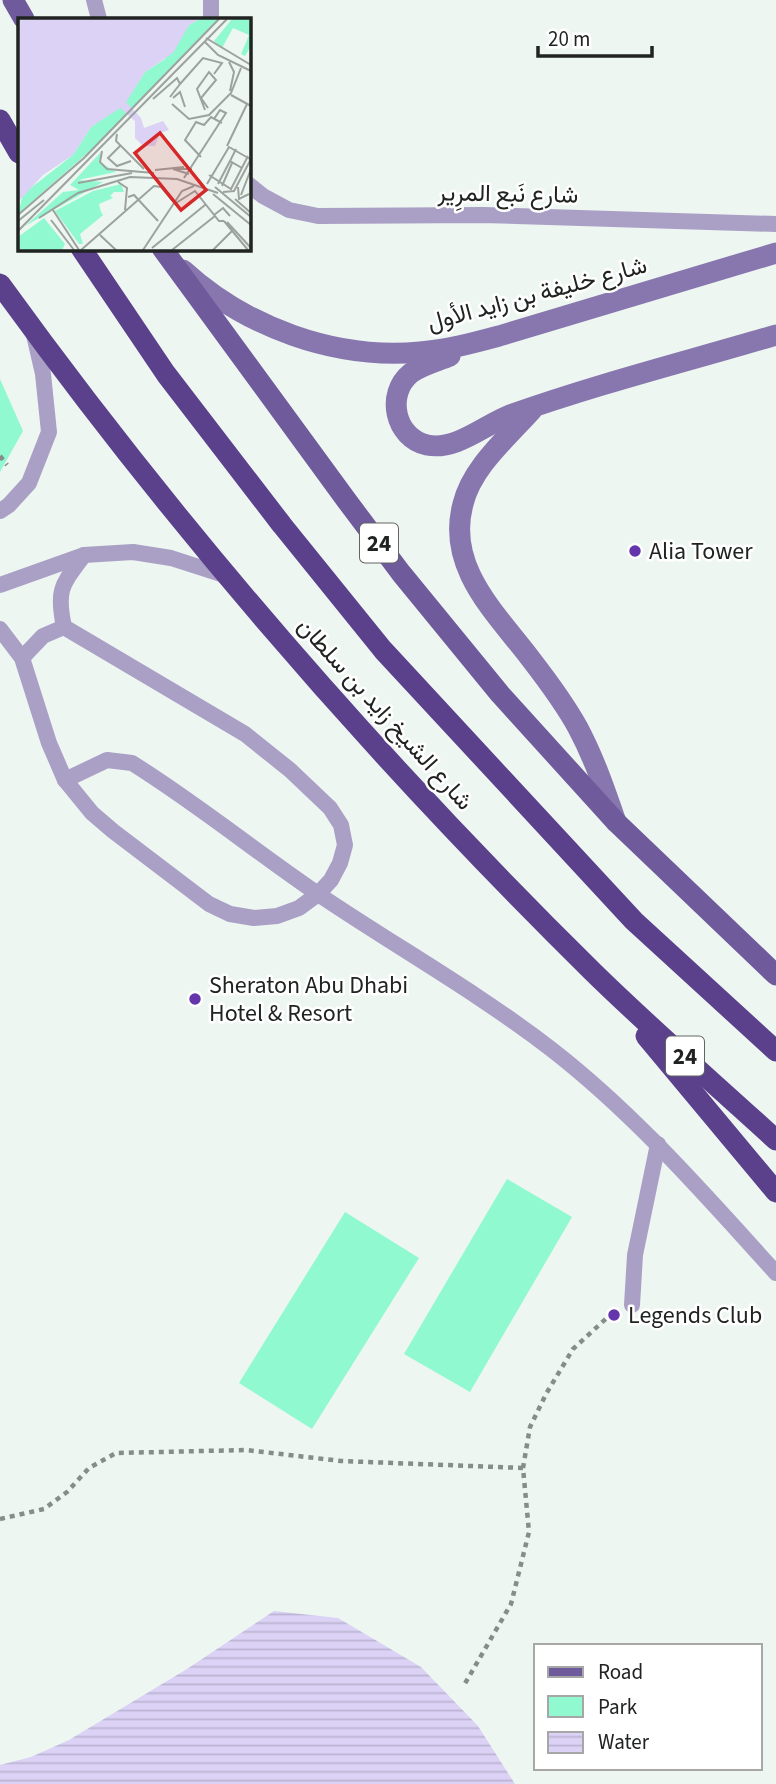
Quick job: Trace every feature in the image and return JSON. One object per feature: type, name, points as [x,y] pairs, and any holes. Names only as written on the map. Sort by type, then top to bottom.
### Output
[{"type":"highway","points":[[0,120],[18,151]]},
{"type":"highway","points":[[82,250],[166,374],[383,650],[634,921],[776,1051]]},
{"type":"highway","name":"شارع الشيخ زايد بن سلطان","points":[[0,284],[227,576],[357,727],[593,972],[776,1140]]},
{"type":"highway","points":[[593,972],[776,1192]]},
{"type":"main road","points":[[13,0],[23,18]]},
{"type":"main road","name":"شارع خليفة بن زايد الأول","points":[[164,251],[195,281],[238,311],[262,323],[299,338],[378,353],[419,352],[499,336],[776,253]]},
{"type":"main road","name":"24","points":[[164,251],[401,573],[500,694],[616,822],[776,975]]},
{"type":"main road","points":[[499,336],[411,373],[402,383],[396,409],[398,420],[412,439],[437,447],[459,441],[494,421],[535,406],[776,335]]},
{"type":"main road","points":[[535,406],[469,484],[459,521],[460,543],[467,570],[483,599],[530,658],[578,727],[598,771],[616,822]]},
{"type":"lane","points":[[94,0],[99,18]]},
{"type":"lane","points":[[211,0],[211,18]]},
{"type":"lane","name":"شارع نَبع المرِير","points":[[250,186],[289,210],[318,216],[483,215],[776,224]]},
{"type":"lane","points":[[0,511],[29,483],[49,432],[43,374],[33,329]]},
{"type":"lane","points":[[0,584],[84,555],[133,552],[172,558],[227,576]]},
{"type":"lane","points":[[0,629],[22,657],[49,743],[65,780],[92,813],[113,831],[209,904],[230,914],[254,918],[277,916],[299,908],[318,894],[331,880],[345,845],[341,825],[330,808],[290,770],[245,734],[64,627],[59,601],[63,583],[84,555]]},
{"type":"lane","points":[[22,657],[43,636],[64,627]]},
{"type":"lane","points":[[65,780],[107,760],[132,763],[318,894],[493,1007],[608,1097],[658,1144],[776,1273]]},
{"type":"lane","points":[[632,1305],[635,1255],[658,1144]]},
{"type":"path","points":[[463,1688],[511,1604],[529,1532],[523,1468],[530,1427],[573,1349],[617,1309],[632,1305]]},
{"type":"path","points":[[0,1519],[44,1509],[67,1492],[89,1468],[116,1453],[246,1450],[341,1461],[523,1468]]},
{"type":"green space","points":[[0,379],[23,431],[0,472]]},
{"type":"green space","points":[[507,1179],[572,1217],[470,1392],[404,1354]]},
{"type":"green space","points":[[345,1212],[419,1258],[312,1429],[239,1383]]},
{"type":"water","points":[[274,1611],[338,1618],[421,1667],[478,1726],[515,1784],[0,1784],[0,1765],[31,1757],[69,1740],[187,1669]]},
{"type":"place","name":"Alia Tower","points":[[635,551]]},
{"type":"place","name":"Sheraton Abu Dhabi Hotel & Resort","points":[[195,999]]},
{"type":"place","name":"Legends Club","points":[[614,1315]]}]
